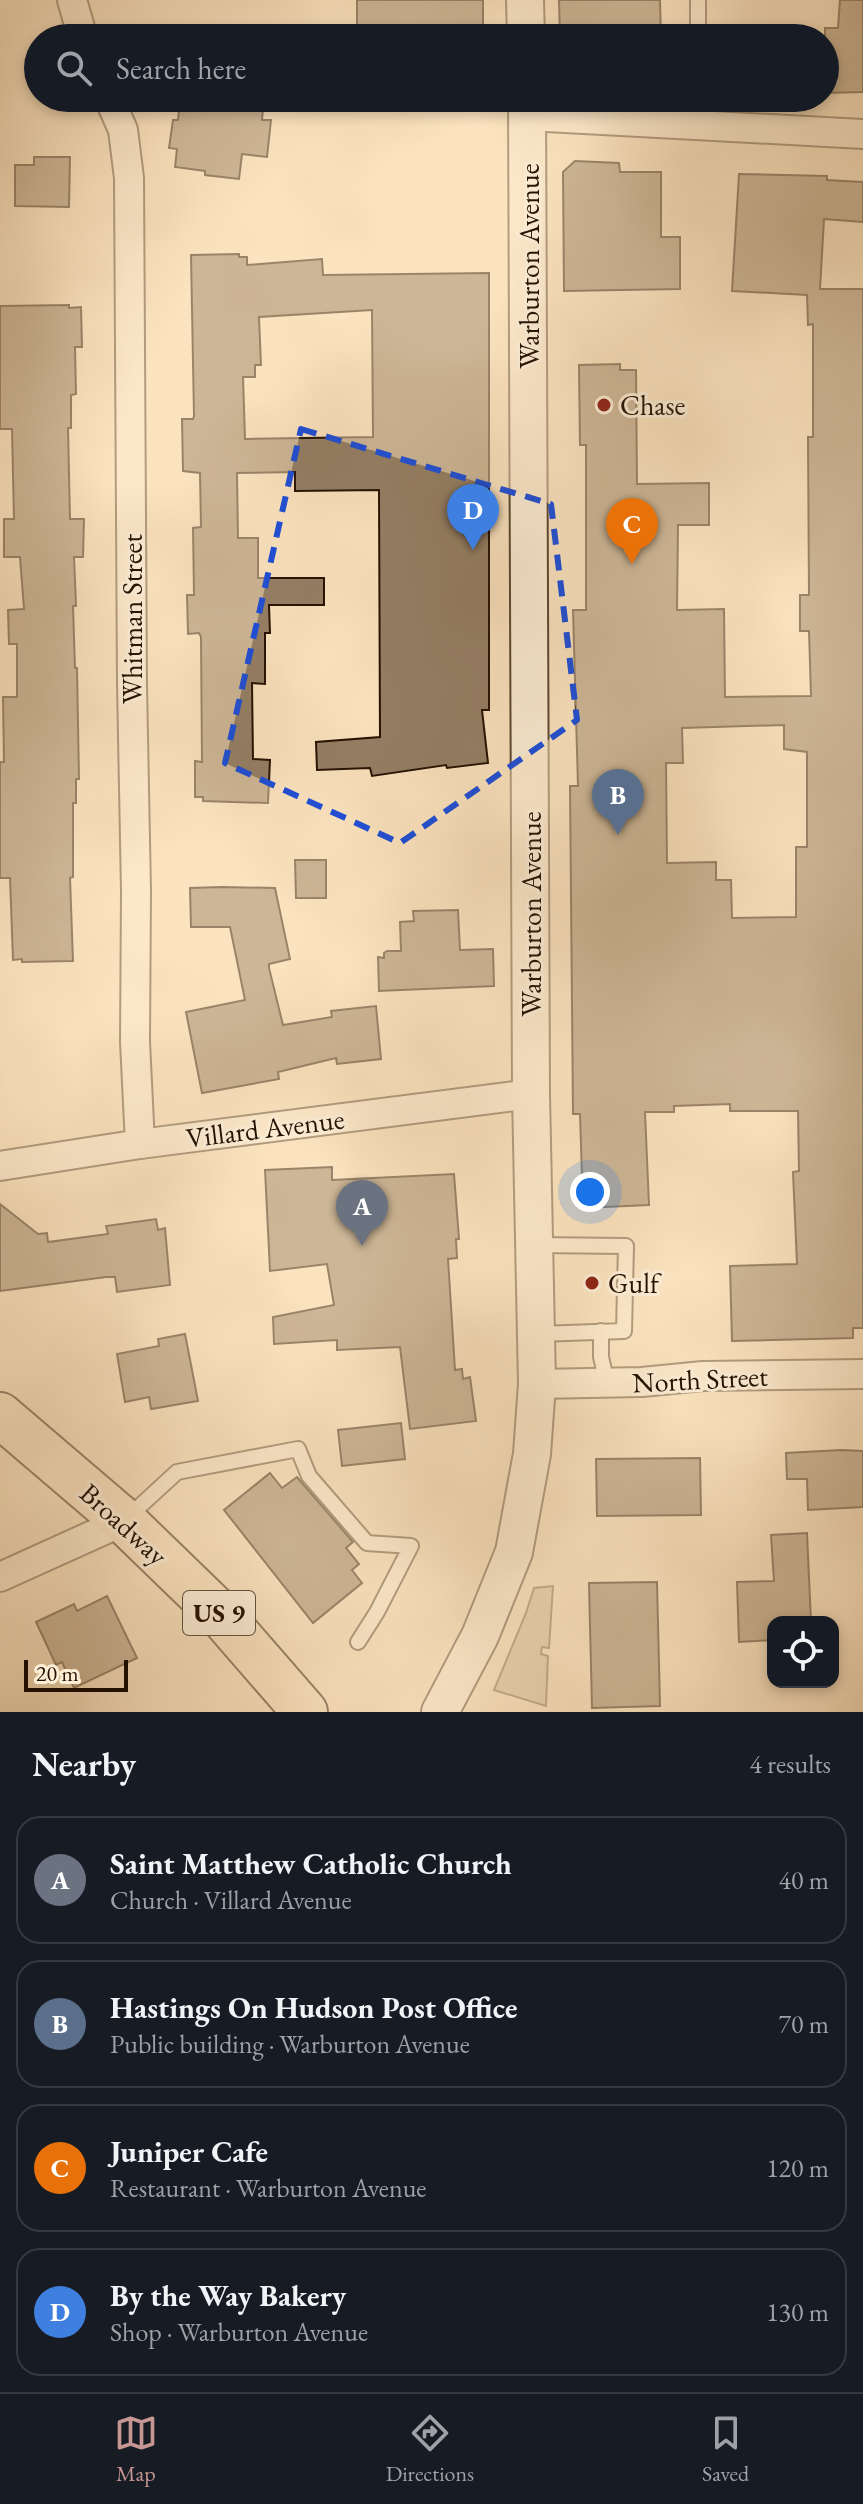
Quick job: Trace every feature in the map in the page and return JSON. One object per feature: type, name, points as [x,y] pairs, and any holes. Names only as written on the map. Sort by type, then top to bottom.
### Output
[{"type":"main road","name":"Broadway","points":[[0,1415],[124,1521],[219,1613],[305,1712]]},
{"type":"street","points":[[72,0],[79,24]]},
{"type":"street","points":[[525,0],[526,24]]},
{"type":"street","name":"Whitman Street","points":[[115,112],[123,130],[129,194],[135,1042],[140,1144]]},
{"type":"street","name":"Warburton Avenue","points":[[440,1712],[480,1636],[514,1552],[532,1454],[537,1384],[531,1094],[528,112]]},
{"type":"street","points":[[706,112],[863,134]]},
{"type":"street","name":"Villard Avenue","points":[[0,1166],[140,1144],[531,1094]]},
{"type":"street","name":"North Street","points":[[537,1384],[642,1382],[703,1376],[863,1374]]},
{"type":"street","points":[[0,1577],[124,1521]]},
{"type":"lane","points":[[698,0],[698,24]]},
{"type":"lane","points":[[534,1245],[626,1246],[624,1331],[536,1334]]},
{"type":"lane","points":[[601,1331],[601,1357],[607,1383]]},
{"type":"lane","points":[[124,1521],[177,1472],[298,1449],[309,1476],[367,1543],[411,1546],[358,1642]]},
{"type":"highlighted area","points":[[301,429],[551,504],[577,720],[400,843],[225,763]]},
{"type":"shaded area","points":[[553,1586],[549,1648],[542,1647],[541,1654],[548,1656],[546,1706],[494,1690],[534,1588]]},
{"type":"building","points":[[357,0],[483,0],[483,24],[357,24]]},
{"type":"building","points":[[559,0],[660,0],[661,24],[560,24]]},
{"type":"building","points":[[840,0],[863,0],[863,92],[839,93]]},
{"type":"building","points":[[179,112],[263,112],[262,120],[271,120],[267,157],[242,154],[239,179],[175,167],[177,149],[169,148],[173,120],[178,120]]},
{"type":"building","points":[[34,157],[70,157],[69,207],[15,206],[15,165],[34,165]]},
{"type":"building","points":[[575,161],[619,163],[620,172],[661,172],[661,237],[680,237],[680,289],[564,291],[563,172]]},
{"type":"building","points":[[739,174],[827,176],[827,180],[863,182],[863,222],[824,219],[820,289],[863,289],[863,1328],[853,1328],[853,1338],[732,1341],[730,1266],[797,1264],[793,1172],[799,1171],[798,1111],[730,1111],[730,1104],[674,1106],[674,1112],[645,1112],[649,1205],[583,1208],[580,1114],[573,1114],[570,786],[578,786],[573,610],[586,610],[586,445],[580,445],[579,365],[620,364],[620,370],[636,370],[637,484],[709,483],[709,525],[678,525],[677,610],[724,609],[725,697],[811,696],[809,631],[800,631],[800,595],[809,595],[808,437],[813,437],[813,324],[808,325],[807,295],[732,291]],"holes":[[[784,725],[784,749],[807,752],[807,847],[796,847],[796,917],[732,918],[731,880],[716,880],[716,862],[667,863],[666,763],[683,763],[682,728]]]},
{"type":"building","points":[[239,254],[239,257],[247,257],[247,265],[322,259],[323,275],[489,273],[489,710],[482,710],[488,763],[447,768],[446,765],[372,776],[370,768],[317,770],[316,742],[380,737],[379,490],[295,491],[295,472],[237,473],[238,538],[258,538],[258,578],[324,578],[324,605],[269,605],[270,633],[265,633],[265,684],[252,683],[253,759],[270,760],[268,803],[203,801],[203,797],[195,797],[195,761],[202,762],[201,637],[199,633],[188,634],[187,595],[194,595],[193,528],[201,527],[200,473],[183,471],[182,419],[193,419],[194,416],[191,255]],"holes":[[[372,310],[373,437],[245,439],[243,377],[255,377],[255,365],[261,365],[259,317]]]},
{"type":"building","points":[[69,305],[69,308],[81,307],[82,347],[75,347],[76,394],[71,395],[71,428],[68,428],[70,519],[84,519],[83,557],[74,557],[79,779],[76,779],[76,803],[73,803],[73,877],[70,878],[73,961],[22,962],[22,959],[13,960],[10,878],[0,878],[3,697],[17,697],[17,644],[9,644],[8,610],[24,609],[20,557],[4,557],[4,519],[14,519],[12,429],[0,429],[0,306]]},
{"type":"building","points":[[295,860],[326,860],[326,898],[296,898]]},
{"type":"building","points":[[190,888],[275,888],[290,959],[269,964],[283,1025],[332,1017],[331,1011],[376,1006],[381,1059],[337,1064],[336,1058],[278,1072],[279,1079],[202,1093],[186,1012],[245,1000],[230,927],[191,927]]},
{"type":"building","points":[[458,910],[460,950],[493,949],[494,986],[379,991],[378,957],[384,958],[387,951],[401,951],[400,922],[414,921],[413,911]]},
{"type":"building","points":[[332,1167],[332,1180],[454,1174],[459,1239],[456,1239],[457,1258],[448,1259],[455,1370],[462,1369],[463,1379],[470,1377],[476,1421],[410,1429],[400,1347],[337,1350],[337,1340],[274,1344],[273,1317],[334,1305],[327,1264],[270,1271],[265,1170]]},
{"type":"building","points":[[0,1204],[38,1234],[47,1233],[48,1242],[108,1234],[106,1226],[156,1219],[158,1230],[165,1228],[170,1285],[117,1292],[115,1277],[106,1277],[0,1291]]},
{"type":"building","points":[[185,1334],[198,1401],[151,1409],[149,1397],[125,1402],[117,1354],[159,1346],[158,1339]]},
{"type":"building","points":[[401,1423],[405,1459],[342,1466],[338,1430]]},
{"type":"building","points":[[863,1451],[863,1507],[808,1510],[807,1479],[787,1479],[786,1453]]},
{"type":"building","points":[[700,1458],[701,1515],[597,1516],[596,1459]]},
{"type":"building","points":[[270,1473],[282,1488],[297,1477],[353,1542],[346,1548],[359,1564],[352,1570],[362,1583],[313,1623],[224,1510]]},
{"type":"building","points":[[807,1533],[811,1616],[767,1616],[767,1640],[739,1642],[737,1582],[774,1581],[771,1535]]},
{"type":"building","points":[[657,1582],[660,1706],[592,1708],[589,1583]]},
{"type":"building","points":[[107,1596],[137,1658],[74,1688],[62,1662],[56,1665],[36,1622],[74,1604],[77,1611]]},
{"type":"place","name":"Chase","points":[[604,405]]},
{"type":"place","name":"By the Way Bakery","points":[[473,550]]},
{"type":"place","name":"Juniper Cafe","points":[[632,564]]},
{"type":"place","name":"Hastings On Hudson Post Office","points":[[618,835]]},
{"type":"place","name":"Saint Matthew Catholic Church","points":[[362,1246]]},
{"type":"place","name":"Gulf","points":[[592,1283]]}]
